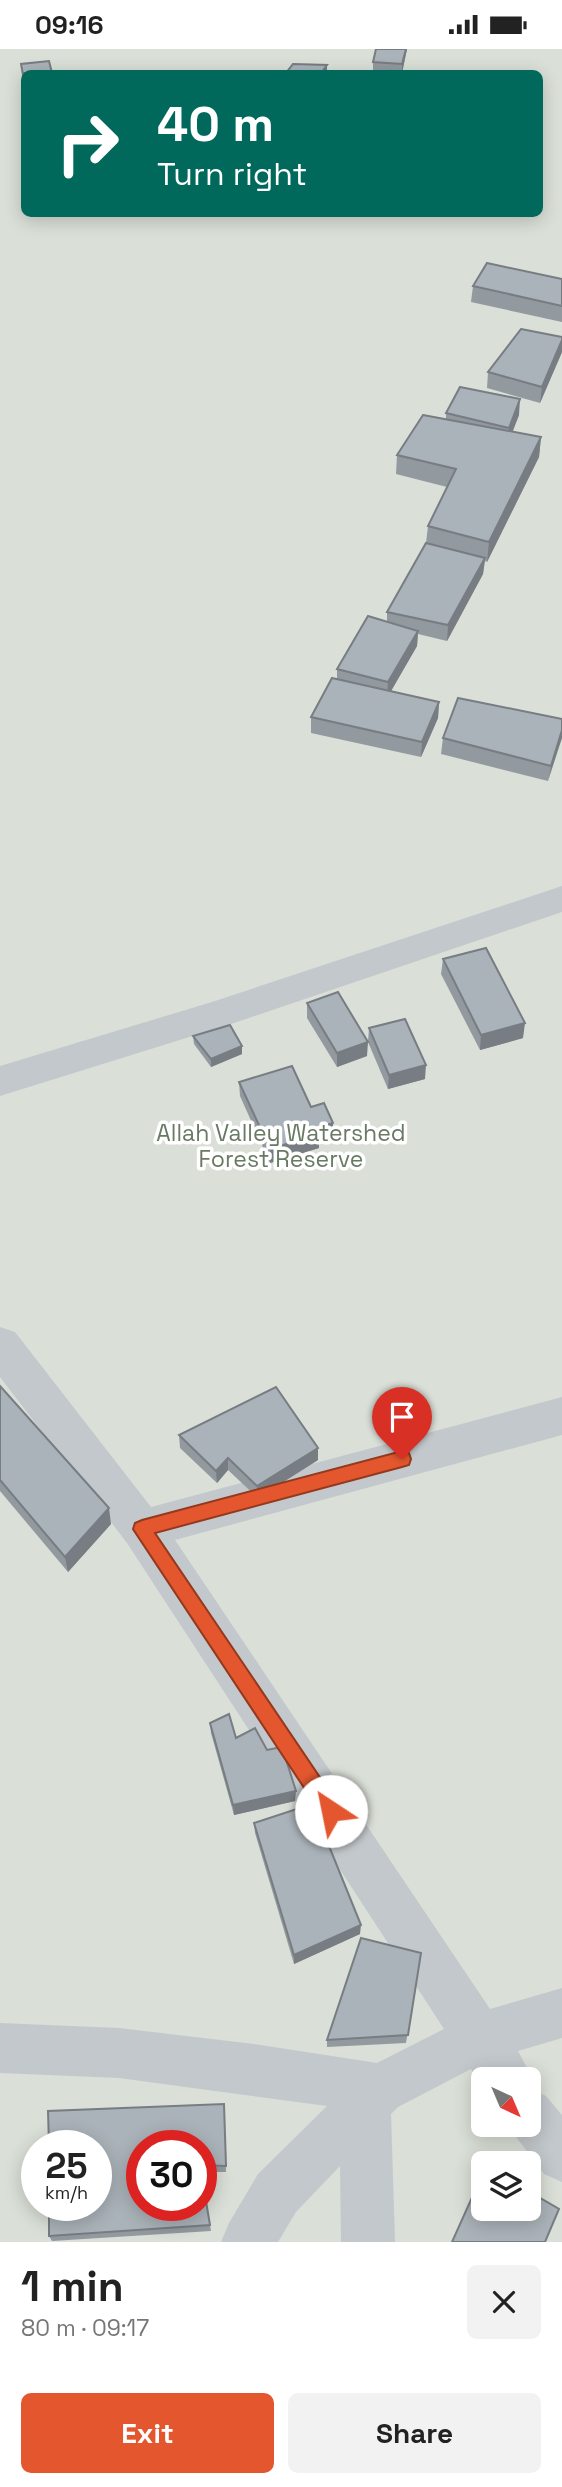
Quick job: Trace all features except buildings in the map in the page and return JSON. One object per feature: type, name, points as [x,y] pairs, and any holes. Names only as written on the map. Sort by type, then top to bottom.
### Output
[{"type":"street","points":[[0,1081],[218,1014],[562,899]]},
{"type":"street","points":[[0,1345],[142,1529],[500,2067]]},
{"type":"street","points":[[142,1529],[562,1416]]},
{"type":"street","points":[[248,2242],[277,2193],[372,2097],[481,2037],[562,2013]]},
{"type":"street","points":[[0,2048],[119,2053],[254,2070],[372,2097]]},
{"type":"street","points":[[368,2242],[372,2097]]},
{"type":"street","points":[[541,2130],[562,2156]]},
{"type":"green space","name":"Allah Valley Watershed Forest Reserve","points":[[0,49],[562,49],[562,2242],[0,2242]]},
{"type":"route","points":[[331,1811],[142,1529],[402,1459]]}]
